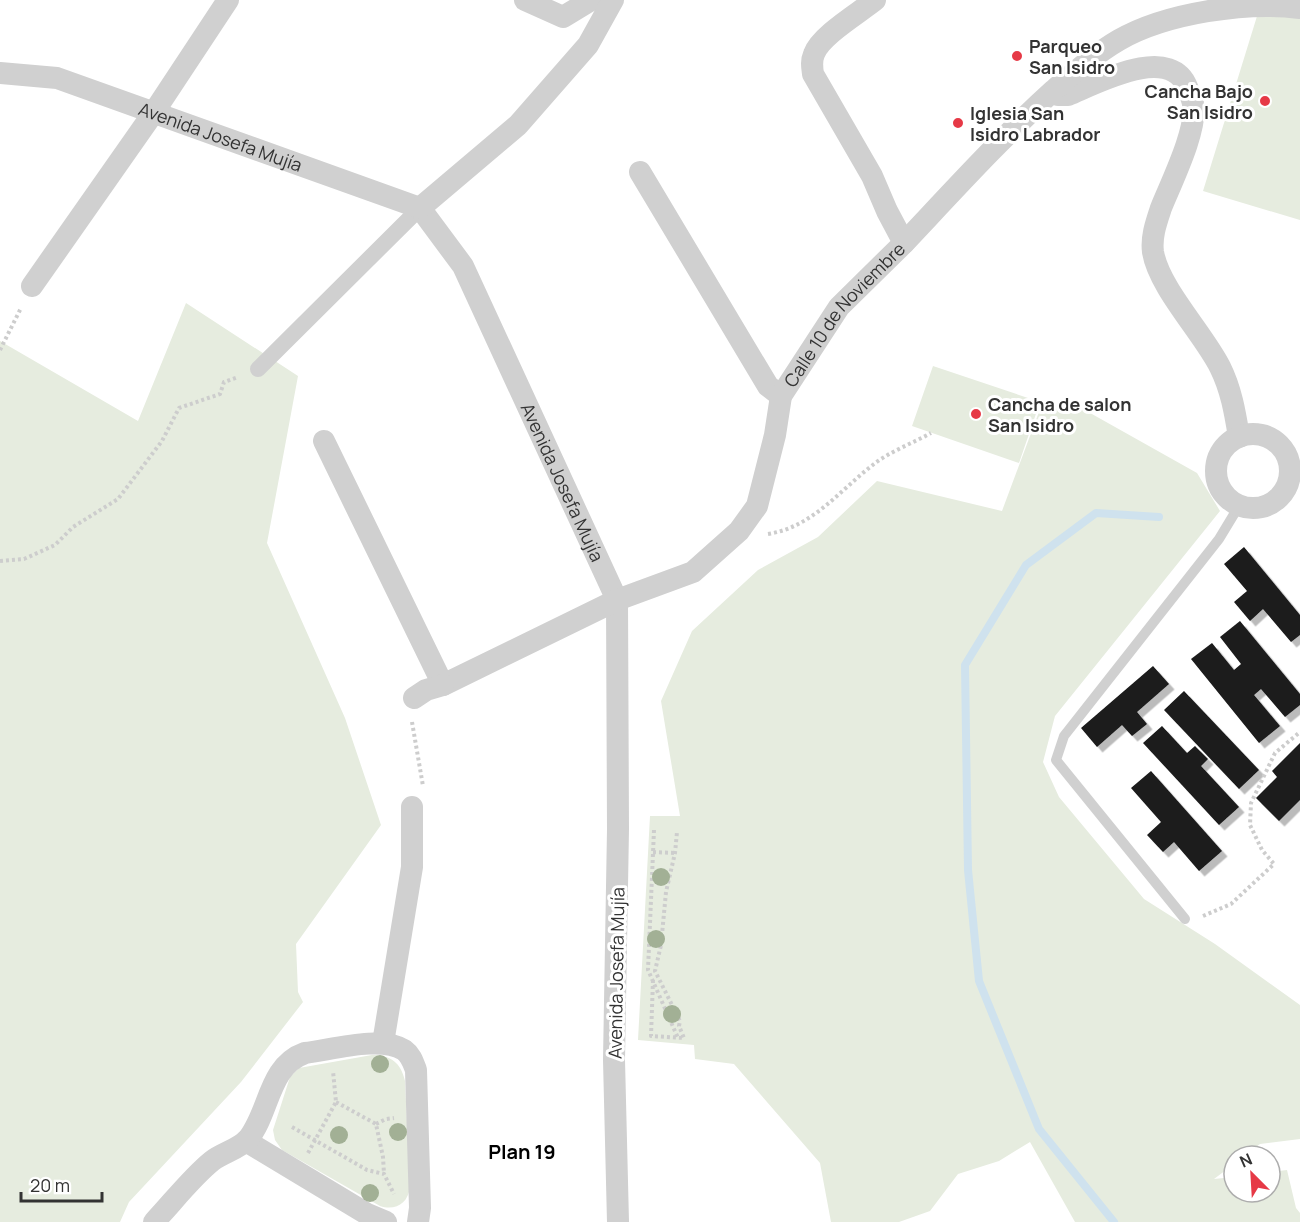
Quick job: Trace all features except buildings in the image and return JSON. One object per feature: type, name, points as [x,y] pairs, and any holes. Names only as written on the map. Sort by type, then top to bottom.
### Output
[{"type":"street","points":[[32,286],[154,112],[228,0]]},
{"type":"street","points":[[525,0],[563,17],[591,0]]},
{"type":"street","points":[[258,369],[420,208],[519,125],[588,45],[613,0]]},
{"type":"street","name":"Calle 10 de Noviembre","points":[[414,698],[426,690],[443,685],[617,600],[693,572],[738,531],[757,506],[775,435],[781,396],[839,307],[904,243],[872,177],[813,74],[814,53],[820,43],[875,0]]},
{"type":"street","points":[[904,243],[1029,113],[1086,62],[1120,39],[1161,22],[1214,10],[1277,5],[1300,8]]},
{"type":"street","points":[[1054,90],[1058,94],[1068,95],[1130,69],[1150,67],[1180,74],[1186,83],[1193,106],[1191,131],[1154,229],[1153,253],[1165,283],[1219,366],[1233,398],[1239,437]]},
{"type":"street","name":"Avenida Josefa Mujía","points":[[0,73],[57,78],[420,208],[463,266],[617,600],[618,829],[614,1060],[618,1222]]},
{"type":"street","points":[[640,172],[768,386],[781,396]]},
{"type":"street","points":[[1251,434],[1263,435],[1274,440],[1286,454],[1291,471],[1289,483],[1275,502],[1257,508],[1239,506],[1228,500],[1221,490],[1216,478],[1216,465],[1228,443],[1251,434]]},
{"type":"street","points":[[324,441],[443,685]]},
{"type":"street","points":[[383,1043],[411,867],[412,807]]},
{"type":"street","points":[[154,1222],[212,1161],[246,1141],[260,1119],[279,1072],[294,1057],[305,1053],[383,1043],[404,1050],[412,1058],[416,1070],[420,1208],[418,1222]]},
{"type":"street","points":[[246,1141],[368,1214],[386,1222]]},
{"type":"lane","points":[[1185,920],[1056,760],[1064,736],[1218,539],[1239,506]]},
{"type":"path","points":[[0,350],[32,286]]},
{"type":"path","points":[[0,561],[24,559],[55,545],[74,527],[118,499],[162,441],[179,408],[220,394],[224,382],[258,369]]},
{"type":"path","points":[[738,531],[749,536],[771,534],[818,514],[876,462],[931,433]]},
{"type":"path","points":[[412,807],[424,794],[411,711],[414,698]]},
{"type":"path","points":[[1185,920],[1209,915],[1231,904],[1274,864],[1262,850],[1250,825],[1251,803],[1275,753],[1300,732]]},
{"type":"path","points":[[654,830],[648,944],[650,974],[678,1038]]},
{"type":"path","points":[[653,980],[651,1035],[684,1038],[679,1026],[680,1021],[655,971],[661,945],[666,892],[675,853],[677,832]]},
{"type":"path","points":[[653,852],[675,853]]},
{"type":"path","points":[[643,973],[650,974]]},
{"type":"path","points":[[310,1149],[336,1102],[333,1064]]},
{"type":"path","points":[[336,1102],[376,1124],[384,1174],[399,1204]]},
{"type":"path","points":[[376,1124],[386,1119],[404,1117]]},
{"type":"path","points":[[292,1127],[367,1170],[384,1174]]},
{"type":"shaded area","name":"Cancha Bajo San Isidro","points":[[1262,0],[1300,12],[1300,220],[1203,191]]},
{"type":"shaded area","points":[[186,303],[298,376],[267,543],[345,718],[381,825],[296,944],[298,992],[303,1002],[241,1082],[129,1202],[120,1222],[0,1222],[0,341],[138,421]]},
{"type":"shaded area","name":"Cancha de salon San Isidro","points":[[933,366],[1040,402],[1019,463],[912,426]]},
{"type":"shaded area","points":[[1043,401],[1083,409],[1197,473],[1220,511],[1055,716],[1043,762],[1059,797],[1144,899],[1215,944],[1300,1005],[1300,1139],[1260,1144],[1222,1144],[1222,1173],[1214,1179],[1222,1178],[1222,1204],[1282,1204],[1282,1171],[1287,1170],[1296,1208],[1300,1213],[1300,1222],[1075,1222],[1030,1142],[999,1161],[958,1174],[930,1211],[899,1222],[831,1222],[820,1163],[734,1064],[695,1059],[694,1045],[638,1040],[650,816],[680,816],[661,701],[692,631],[758,570],[818,537],[877,481],[1002,511]]},
{"type":"shaded area","points":[[372,1055],[390,1058],[394,1061],[401,1069],[405,1081],[410,1187],[404,1202],[391,1208],[380,1206],[282,1150],[275,1140],[273,1130],[290,1077],[299,1068]]},
{"type":"waterway","points":[[1114,1222],[1039,1129],[979,981],[968,870],[965,665],[1026,565],[1096,513],[1159,517]]},
{"type":"place","name":"Parqueo San Isidro","points":[[1017,56]]},
{"type":"place","name":"Cancha Bajo San Isidro","points":[[1265,101]]},
{"type":"place","name":"Iglesia San Isidro Labrador","points":[[958,123]]},
{"type":"place","name":"Cancha de salon San Isidro","points":[[976,414]]},
{"type":"district","name":"Plan 19","points":[[522,1151]]}]
